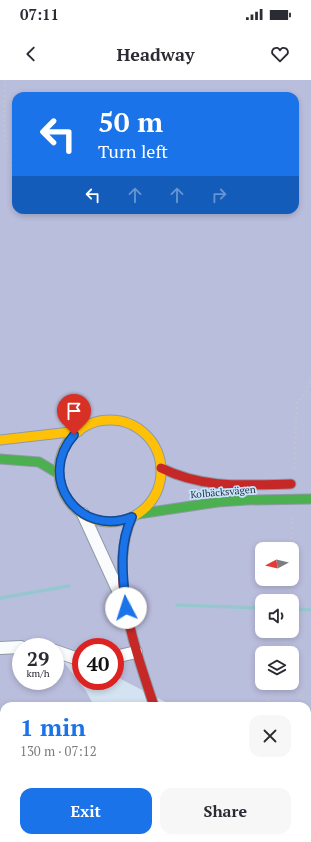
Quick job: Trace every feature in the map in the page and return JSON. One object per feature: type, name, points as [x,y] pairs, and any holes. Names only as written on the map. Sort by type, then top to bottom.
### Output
[{"type":"main road","points":[[114,420],[128,424],[141,431],[151,441],[158,454],[161,468],[159,486],[151,502],[135,515],[126,520],[111,522],[97,520],[83,514],[66,497],[61,486],[60,466],[63,453],[70,440],[79,431],[99,421],[114,420]]},
{"type":"main road","points":[[0,440],[79,431]]},
{"type":"main road","points":[[0,459],[39,462],[60,474]]},
{"type":"main road","name":"Kolbäcksvägen","points":[[161,468],[181,478],[201,483],[303,484]]},
{"type":"main road","name":"Kolbäcksvägen","points":[[135,515],[218,502],[311,499]]},
{"type":"main road","points":[[135,515],[126,529],[122,566],[126,608],[136,652],[153,702]]},
{"type":"street","points":[[83,514],[126,608]]},
{"type":"street","points":[[0,648],[12,648]]},
{"type":"street","points":[[124,655],[136,652]]},
{"type":"path","points":[[5,80],[4,128],[12,172]]},
{"type":"path","points":[[294,474],[298,402],[306,392],[311,378]]},
{"type":"path","points":[[291,542],[292,517]]},
{"type":"path","points":[[268,702],[273,690]]},
{"type":"path","points":[[296,690],[306,702]]},
{"type":"shaded area","points":[[0,80],[311,80],[311,702],[165,702],[124,681],[124,638],[72,638],[72,657],[64,655],[64,638],[12,638],[12,690],[64,690],[64,662],[72,673],[72,690],[85,690],[92,702],[0,702]]},
{"type":"waterway","points":[[0,598],[69,586]]},
{"type":"waterway","points":[[177,605],[255,608]]},
{"type":"waterway","points":[[299,609],[311,610]]},
{"type":"traffic: fast","points":[[0,459],[39,462],[59,474]]},
{"type":"traffic: fast","points":[[138,514],[218,502],[311,499]]},
{"type":"traffic: slow","points":[[110,420],[129,424],[146,435],[157,452],[161,471],[157,490],[146,507],[129,518],[110,522],[91,518],[74,507],[63,490],[59,471],[63,452],[74,435],[91,424],[110,420]]},
{"type":"traffic: slow","points":[[0,440],[79,431]]},
{"type":"traffic: jam","points":[[161,468],[177,475],[209,483],[241,485],[291,484]]},
{"type":"traffic: jam","points":[[132,517],[125,539],[122,563],[123,587],[127,612],[139,661],[153,702]]},
{"type":"route","points":[[74,435],[66,446],[60,466],[61,486],[66,497],[78,511],[90,518],[104,522],[111,522],[126,520],[132,517],[126,529],[123,547],[122,566],[126,608]]}]
